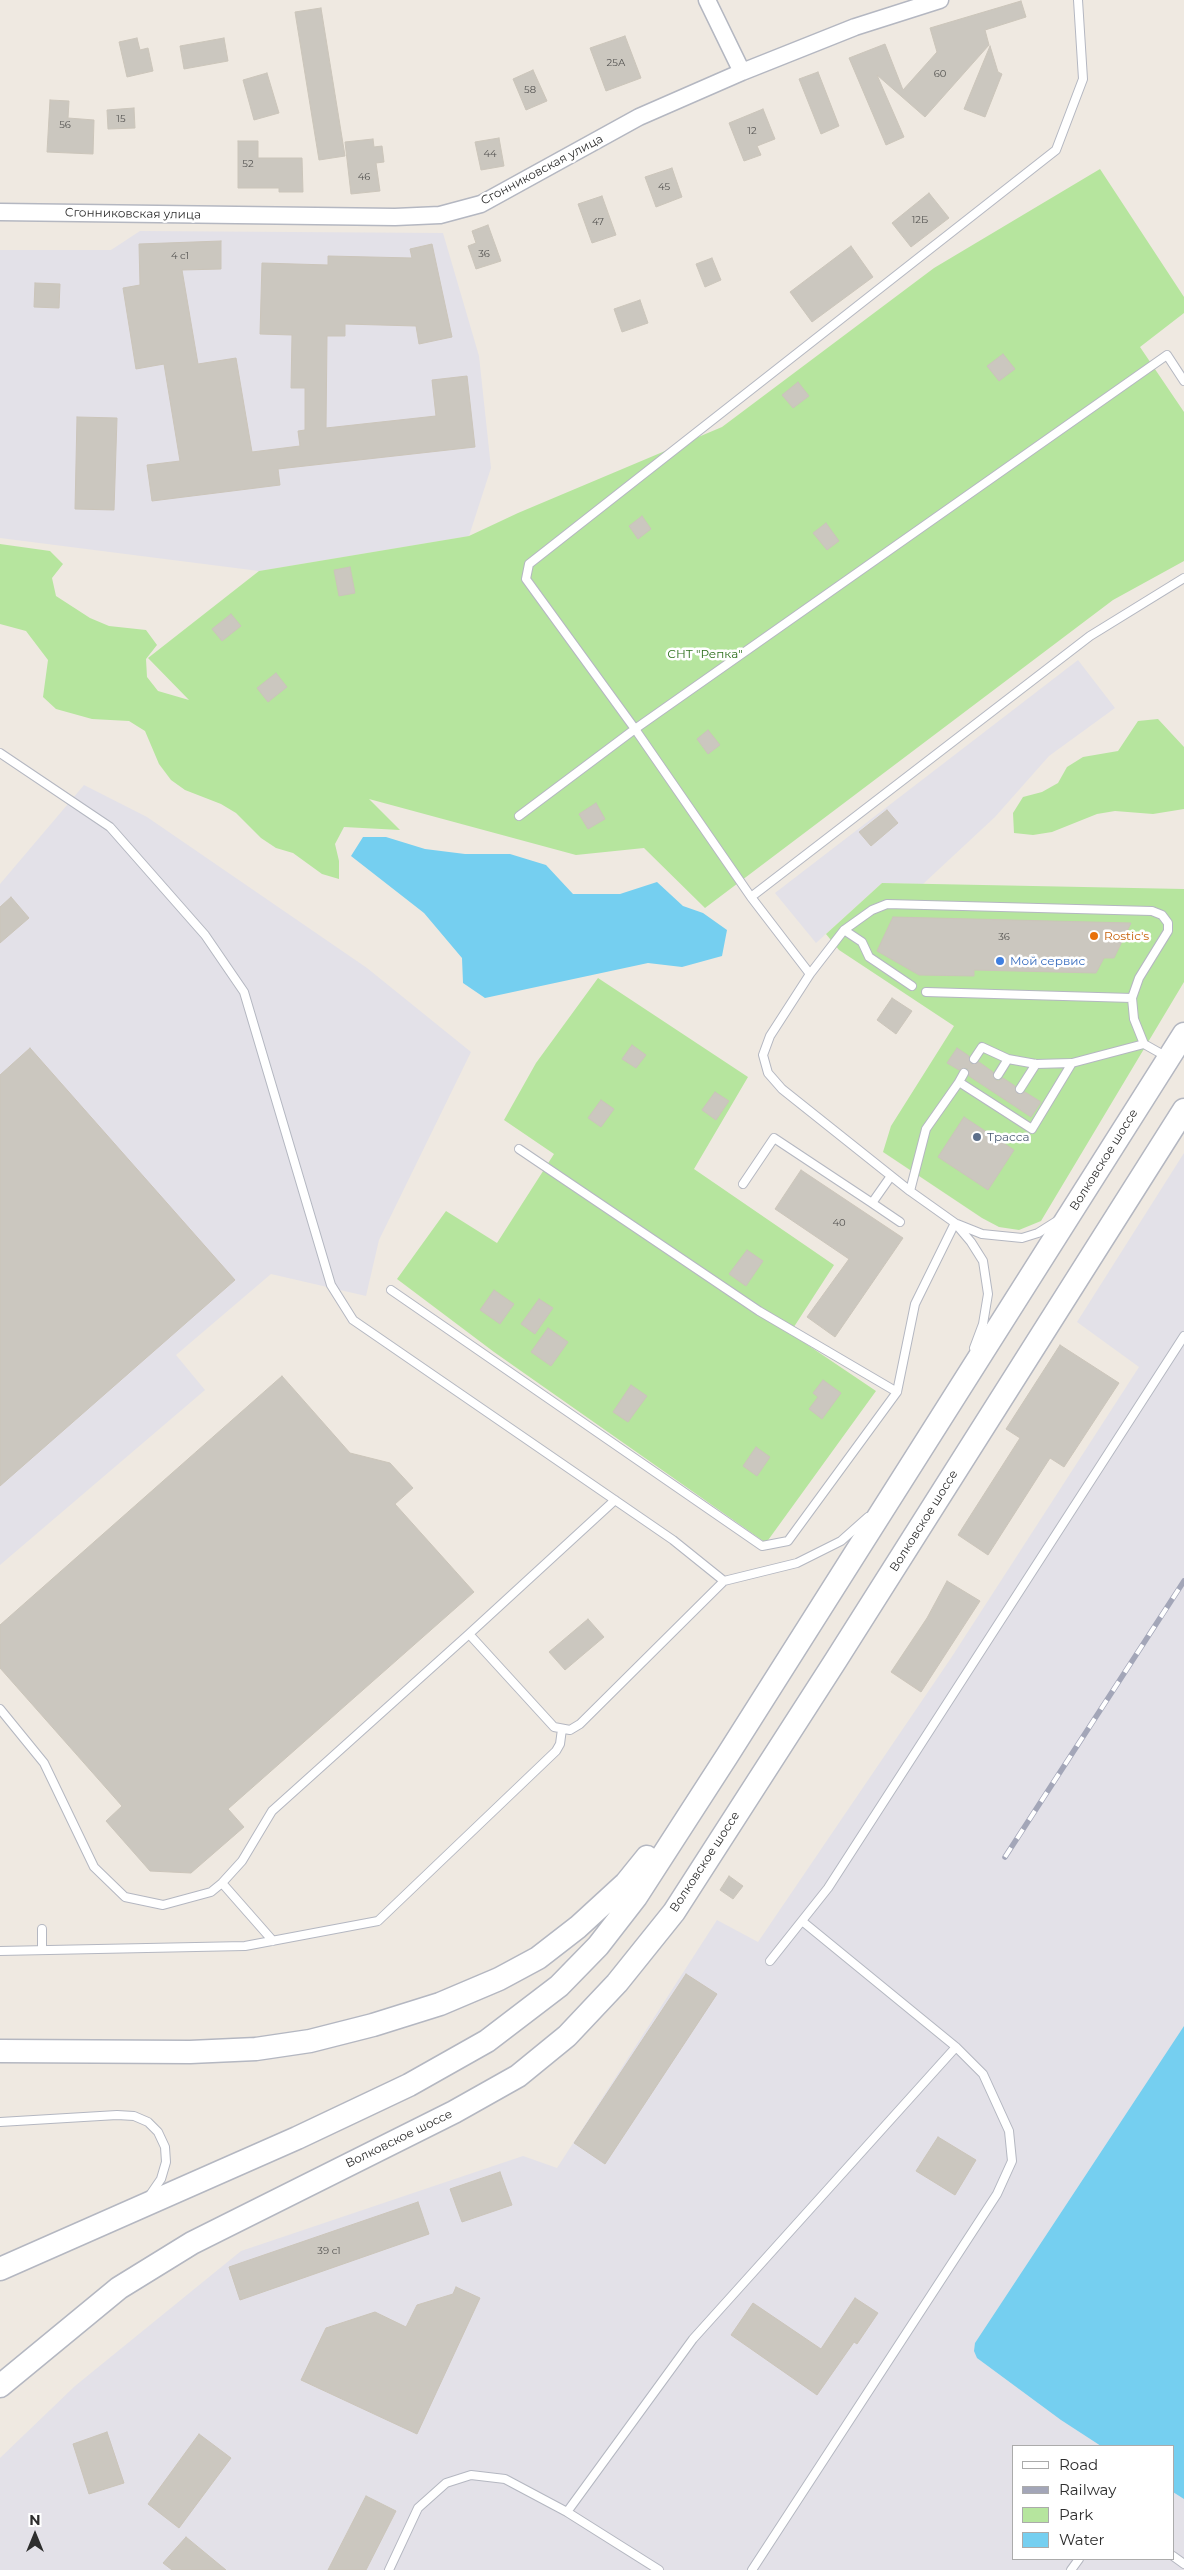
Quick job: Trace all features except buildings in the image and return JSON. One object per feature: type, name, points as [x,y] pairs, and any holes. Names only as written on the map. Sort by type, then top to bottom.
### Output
[{"type":"main road","name":"Волковское шоссе","points":[[0,2269],[331,2122],[409,2085],[487,2042],[559,1986],[598,1946],[636,1897],[727,1756],[1184,1034]]},
{"type":"main road","name":"Волковское шоссе","points":[[0,2386],[119,2288],[192,2243],[454,2112],[518,2076],[567,2036],[617,1983],[685,1895],[847,1644],[1184,1110]]},
{"type":"main road","points":[[0,2051],[190,2052],[256,2048],[310,2041],[372,2025],[440,2004],[499,1979],[538,1958],[578,1927],[626,1883],[727,1756]]},
{"type":"street","points":[[707,0],[742,72]]},
{"type":"street","name":"Сгонниковская улица","points":[[0,212],[440,216],[481,204],[639,117],[742,72],[855,27],[940,0]]},
{"type":"lane","points":[[810,974],[751,897],[635,729],[526,579],[529,564],[1056,150],[1083,79],[1078,0]]},
{"type":"lane","points":[[519,816],[635,729],[1167,355],[1184,381]]},
{"type":"lane","points":[[751,897],[1090,636],[1184,578]]},
{"type":"lane","points":[[0,753],[110,827],[205,935],[244,992],[331,1285],[353,1320],[673,1540],[724,1581]]},
{"type":"lane","points":[[1078,1201],[1057,1221],[1038,1233],[1022,1238],[982,1234],[955,1223],[910,1191],[782,1089],[768,1073],[763,1056],[770,1036],[810,974],[844,930],[872,910],[887,904],[1152,910],[1162,915],[1168,923],[1168,931],[1139,978],[1132,998],[1134,1019],[1144,1044],[1169,1058]]},
{"type":"lane","points":[[844,930],[862,942],[869,957],[912,986]]},
{"type":"lane","points":[[926,992],[1132,998]]},
{"type":"lane","points":[[974,1059],[982,1047],[1008,1059],[1036,1064],[1072,1063],[1144,1044]]},
{"type":"lane","points":[[998,1075],[1008,1059]]},
{"type":"lane","points":[[959,1082],[1032,1129],[1072,1063]]},
{"type":"lane","points":[[1020,1089],[1036,1064]]},
{"type":"lane","points":[[910,1191],[926,1129],[964,1074]]},
{"type":"lane","points":[[983,1098],[989,1089]]},
{"type":"lane","points":[[1005,1112],[1011,1103]]},
{"type":"lane","points":[[743,1184],[774,1138],[900,1222]]},
{"type":"lane","points":[[519,1149],[759,1311],[897,1392]]},
{"type":"lane","points":[[872,1203],[891,1176]]},
{"type":"lane","points":[[391,1290],[431,1320],[762,1546],[788,1541],[897,1392],[915,1304],[955,1223]]},
{"type":"lane","points":[[955,1223],[971,1242],[983,1261],[988,1294],[983,1324],[962,1385]]},
{"type":"lane","points":[[770,1961],[828,1888],[1184,1336]]},
{"type":"lane","points":[[469,1634],[554,1727],[570,1730],[580,1724],[724,1581],[797,1563],[841,1541],[890,1498]]},
{"type":"lane","points":[[0,1709],[44,1763],[94,1867],[125,1897],[164,1904],[211,1892],[242,1861],[272,1811],[615,1500]]},
{"type":"lane","points":[[0,1951],[245,1946],[378,1921],[556,1750],[560,1744],[562,1729]]},
{"type":"lane","points":[[222,1883],[273,1941]]},
{"type":"lane","points":[[752,2570],[997,2194],[1012,2161],[1009,2132],[983,2074],[956,2047],[802,1921]]},
{"type":"lane","points":[[42,1929],[42,1950]]},
{"type":"lane","points":[[567,2512],[693,2339],[956,2047]]},
{"type":"lane","points":[[0,2122],[117,2115],[134,2116],[148,2122],[158,2132],[166,2147],[166,2162],[161,2179],[151,2194],[128,2212]]},
{"type":"lane","points":[[389,2570],[418,2508],[446,2483],[471,2476],[504,2479],[567,2512],[659,2570]]},
{"type":"shaded area","points":[[140,231],[443,233],[479,356],[491,468],[469,536],[259,571],[0,538],[0,250],[111,250]]},
{"type":"shaded area","points":[[1078,660],[1115,708],[1049,756],[995,817],[923,884],[882,883],[816,943],[775,893]]},
{"type":"shaded area","points":[[84,785],[147,817],[367,968],[471,1052],[379,1240],[366,1296],[271,1274],[176,1355],[205,1390],[0,1565],[0,884]]},
{"type":"shaded area","points":[[1184,1153],[1184,2570],[0,2570],[0,2458],[75,2386],[241,2251],[523,2156],[557,2168],[717,1920],[758,1942],[951,1658],[1139,1367],[1077,1322]]},
{"type":"green space","name":"СНТ \"Репка\"","points":[[1100,169],[1184,297],[1184,313],[1140,347],[1184,412],[1184,561],[1113,600],[705,908],[644,848],[576,855],[369,799],[400,830],[344,827],[335,844],[339,861],[339,879],[322,874],[293,853],[276,848],[261,838],[236,813],[221,804],[185,790],[171,780],[159,764],[145,731],[129,721],[92,719],[56,709],[43,697],[48,660],[26,631],[0,624],[0,544],[50,551],[63,564],[52,578],[56,596],[90,618],[109,626],[146,630],[157,645],[146,659],[147,677],[158,691],[189,700],[148,658],[259,571],[469,536],[518,513],[722,427],[934,268]]},
{"type":"green space","points":[[1158,719],[1184,747],[1184,809],[1153,814],[1115,811],[1097,814],[1052,832],[1033,835],[1014,833],[1013,813],[1023,797],[1042,792],[1058,783],[1067,767],[1083,757],[1118,751],[1138,721]]},
{"type":"green space","points":[[882,883],[1184,889],[1184,982],[1041,1221],[1019,1230],[999,1227],[982,1218],[883,1152],[891,1126],[954,1026],[839,950],[826,934]]},
{"type":"green space","points":[[598,978],[748,1077],[694,1169],[834,1265],[790,1333],[876,1391],[766,1543],[494,1352],[397,1279],[446,1211],[497,1243],[554,1154],[504,1120],[536,1063]]},
{"type":"water","points":[[363,837],[386,837],[425,849],[465,854],[510,854],[546,865],[573,894],[620,894],[657,882],[683,906],[703,913],[727,930],[722,956],[682,967],[648,963],[485,998],[463,983],[462,958],[424,913],[351,856]]},
{"type":"water","points":[[1184,2026],[1184,2499],[1174,2493],[1174,2445],[1099,2445],[1061,2420],[977,2358],[974,2351],[975,2343]]},
{"type":"railway","points":[[1005,1857],[1184,1581]]},
{"type":"place","name":"Rostic's","points":[[1094,936]]},
{"type":"place","name":"Мой сервис","points":[[1000,961]]},
{"type":"place","name":"Трасса","points":[[977,1137]]}]
